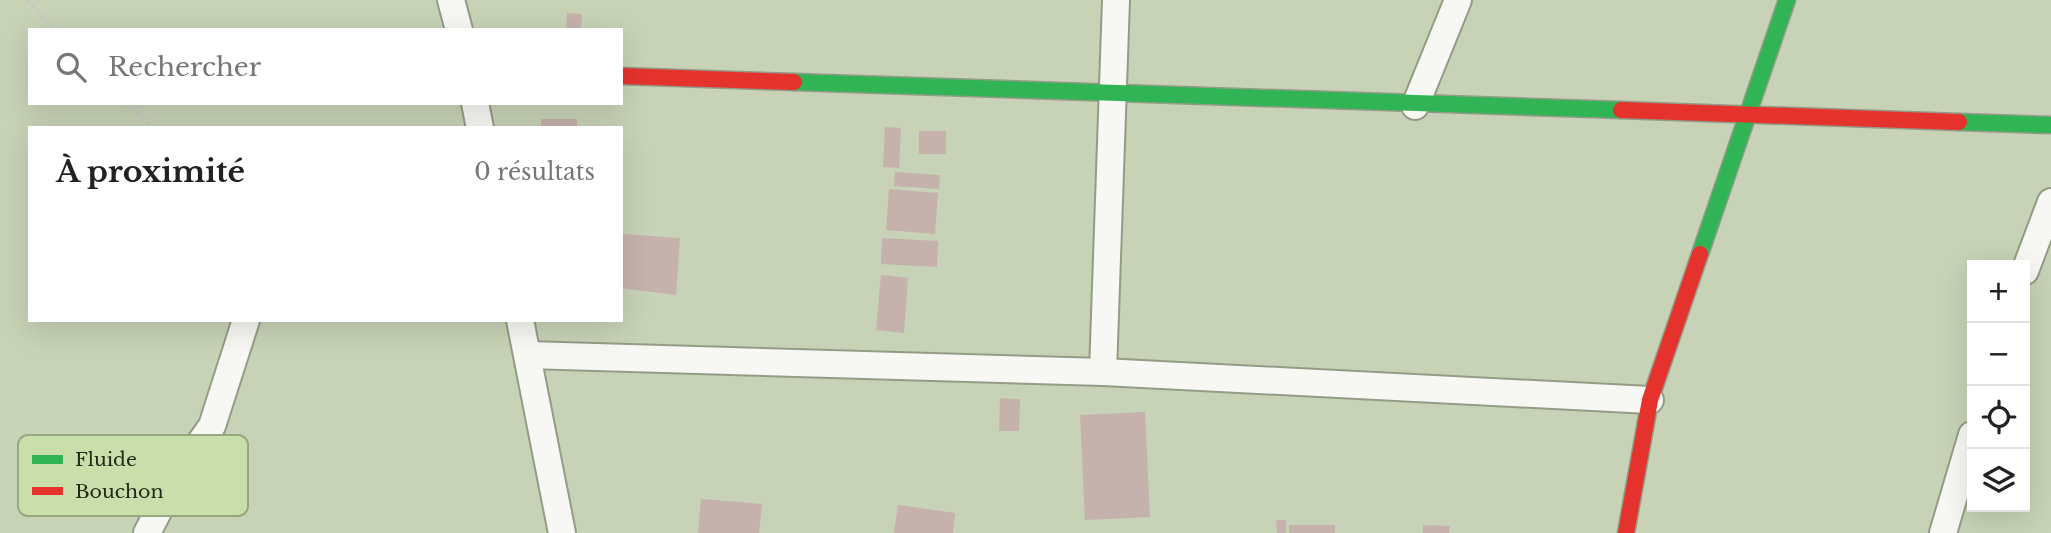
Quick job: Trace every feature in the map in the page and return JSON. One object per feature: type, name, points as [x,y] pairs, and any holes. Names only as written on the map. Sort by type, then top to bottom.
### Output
[{"type":"street","points":[[451,0],[458,28]]},
{"type":"street","points":[[1103,372],[1116,0]]},
{"type":"street","points":[[1415,106],[1458,0]]},
{"type":"street","points":[[1626,533],[1650,400],[1745,113],[1787,0]]},
{"type":"street","points":[[623,76],[1415,106],[1745,113],[2051,125]]},
{"type":"street","points":[[475,105],[480,126]]},
{"type":"street","points":[[2029,260],[2051,202]]},
{"type":"street","points":[[206,435],[212,426],[245,322]]},
{"type":"street","points":[[520,322],[562,533]]},
{"type":"street","points":[[528,355],[1103,372],[1650,400]]},
{"type":"street","points":[[1943,533],[1968,449]]},
{"type":"street","points":[[147,533],[156,516]]},
{"type":"path","points":[[27,0],[54,28]]},
{"type":"path","points":[[129,105],[151,126]]},
{"type":"building","points":[[567,13],[582,14],[581,28],[566,28]]},
{"type":"building","points":[[541,119],[577,119],[577,126],[541,126]]},
{"type":"building","points":[[885,127],[901,128],[899,168],[883,167]]},
{"type":"building","points":[[919,131],[946,131],[946,154],[919,154]]},
{"type":"building","points":[[895,172],[940,175],[939,189],[894,186]]},
{"type":"building","points":[[889,189],[938,193],[935,234],[886,230]]},
{"type":"building","points":[[623,234],[680,238],[676,295],[623,288]]},
{"type":"building","points":[[882,238],[938,241],[937,267],[881,264]]},
{"type":"building","points":[[881,275],[908,278],[904,333],[876,330]]},
{"type":"building","points":[[1000,398],[1020,399],[1019,431],[999,431]]},
{"type":"building","points":[[1145,412],[1150,517],[1085,520],[1080,415]]},
{"type":"building","points":[[701,499],[762,504],[759,533],[698,533]]},
{"type":"building","points":[[898,505],[955,513],[953,533],[894,533]]},
{"type":"building","points":[[1276,520],[1286,520],[1286,533],[1277,533]]},
{"type":"building","points":[[1289,525],[1335,525],[1335,533],[1289,533]]},
{"type":"building","points":[[1423,525],[1450,526],[1449,533],[1423,533]]},
{"type":"traffic: fast","points":[[1700,254],[1787,0]]},
{"type":"traffic: fast","points":[[794,82],[1621,110]]},
{"type":"traffic: fast","points":[[1959,122],[2051,125]]},
{"type":"traffic: jam","points":[[623,76],[794,82]]},
{"type":"traffic: jam","points":[[1621,110],[1959,122]]},
{"type":"traffic: jam","points":[[1626,533],[1650,400],[1700,254]]}]
